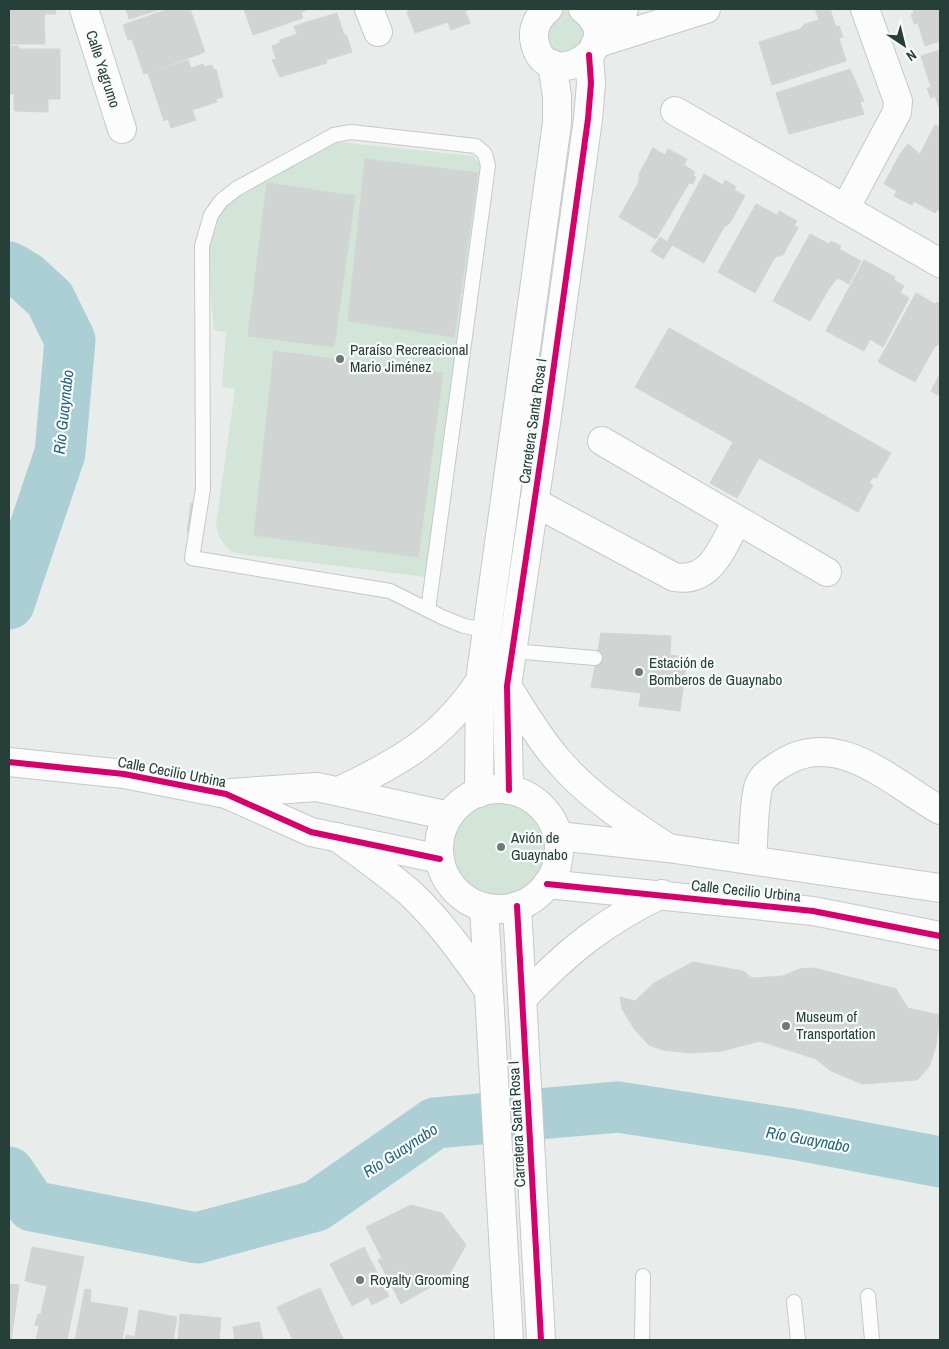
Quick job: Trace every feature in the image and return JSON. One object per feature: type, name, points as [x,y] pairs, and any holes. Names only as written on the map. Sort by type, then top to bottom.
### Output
[{"type":"street","name":"Calle Yagrumo","points":[[84,9],[122,129]]},
{"type":"street","points":[[542,12],[534,28],[536,47],[543,57],[552,64],[571,66],[583,61],[590,31],[624,9]]},
{"type":"street","points":[[590,31],[706,9]]},
{"type":"street","points":[[845,209],[897,112],[898,101],[865,9]]},
{"type":"street","name":"Carretera Santa Rosa I","points":[[509,790],[507,686],[588,119],[590,31]]},
{"type":"street","name":"Carretera Santa Rosa I","points":[[479,793],[480,682],[557,123],[558,96],[552,64]]},
{"type":"street","points":[[675,111],[940,263]]},
{"type":"street","points":[[602,441],[828,572]]},
{"type":"street","points":[[534,502],[674,578],[684,579],[704,572],[713,564],[737,520]]},
{"type":"street","points":[[339,791],[413,752],[453,716],[480,682]]},
{"type":"street","points":[[507,686],[557,759],[618,814],[668,848]]},
{"type":"street","points":[[752,860],[758,787],[765,774],[786,761],[804,754],[830,753],[853,758],[888,774],[940,810]]},
{"type":"street","name":"Calle Cecilio Urbina","points":[[9,762],[124,774],[226,794],[311,832],[440,859]]},
{"type":"street","name":"Calle Cecilio Urbina","points":[[226,794],[317,787],[449,816]]},
{"type":"street","points":[[486,790],[509,790],[520,793],[539,805],[547,813],[558,836],[556,867],[547,884],[537,895],[517,906],[506,908],[484,907],[468,900],[455,890],[446,876],[440,859],[440,837],[449,816],[465,800],[486,790]]},
{"type":"street","name":"Calle Cecilio Urbina","points":[[558,836],[668,848],[940,888]]},
{"type":"street","points":[[337,837],[408,892],[425,908],[461,951],[487,988]]},
{"type":"street","name":"Calle Cecilio Urbina","points":[[547,884],[662,894],[813,911],[940,936]]},
{"type":"street","points":[[523,998],[570,951],[626,911],[662,894]]},
{"type":"street","name":"Carretera Santa Rosa I","points":[[517,906],[541,1340]]},
{"type":"street","name":"Carretera Santa Rosa I","points":[[484,907],[487,988],[492,1041],[509,1340]]},
{"type":"lane","points":[[428,610],[488,166],[485,154],[476,146],[351,132],[334,135],[236,189],[221,201],[211,216],[205,232],[202,246],[203,490],[192,558],[390,591],[428,610],[464,626],[487,631],[513,642],[595,658]]},
{"type":"lane","points":[[642,1276],[642,1340]]},
{"type":"lane","points":[[868,1296],[872,1340]]},
{"type":"lane","points":[[794,1302],[798,1340]]},
{"type":"green space","points":[[560,10],[573,11],[591,40],[555,59],[542,25]]},
{"type":"green space","name":"Paraíso Recreacional Mario Jiménez","points":[[338,142],[473,156],[480,165],[425,577],[235,553],[222,542],[216,525],[235,389],[222,387],[226,332],[214,330],[209,253],[214,224],[219,212],[227,203],[240,194],[274,174]]},
{"type":"green space","points":[[498,796],[518,800],[536,811],[547,829],[551,849],[547,869],[536,887],[518,898],[498,902],[478,898],[460,887],[449,869],[445,849],[449,829],[460,811],[478,800]]},
{"type":"building","points":[[9,9],[55,9],[56,14],[44,14],[45,44],[9,44]]},
{"type":"building","points":[[126,9],[161,9],[129,19]]},
{"type":"building","points":[[168,9],[190,9],[205,52],[144,74],[132,39],[128,40],[123,25]]},
{"type":"building","points":[[244,9],[308,9],[301,13],[303,18],[253,35]]},
{"type":"building","points":[[411,9],[472,9],[465,11],[470,23],[451,30],[448,22],[415,33],[407,12]]},
{"type":"building","points":[[815,9],[830,9],[836,27],[839,26],[843,37],[839,38],[846,61],[772,85],[759,42],[800,29],[805,24],[819,20]]},
{"type":"building","points":[[913,9],[940,9],[940,41],[925,46],[918,23],[914,24],[911,14],[914,13]]},
{"type":"building","points":[[337,13],[352,52],[326,60],[327,63],[280,77],[272,60],[276,59],[272,46],[280,43],[280,40],[297,34],[294,26]]},
{"type":"building","points":[[9,46],[18,46],[19,49],[60,49],[60,99],[48,99],[48,112],[14,111],[14,94],[9,94]]},
{"type":"building","points":[[940,50],[939,108],[935,96],[931,98],[927,88],[931,87],[921,56]]},
{"type":"building","points":[[188,60],[191,68],[203,64],[204,67],[212,65],[214,70],[216,69],[223,97],[216,99],[217,102],[192,110],[196,120],[171,128],[168,119],[164,121],[148,73]]},
{"type":"building","points":[[850,69],[864,101],[860,102],[864,114],[789,134],[776,93]]},
{"type":"building","points":[[935,125],[940,127],[940,211],[937,210],[935,213],[914,201],[912,205],[894,196],[897,191],[884,184],[900,154],[908,144],[920,154]]},
{"type":"building","points":[[653,148],[665,155],[668,149],[687,159],[684,165],[695,172],[693,176],[696,177],[693,184],[689,183],[656,239],[619,217],[639,182],[639,174]]},
{"type":"building","points":[[365,159],[478,173],[454,337],[348,321]]},
{"type":"building","points":[[704,174],[723,185],[725,180],[736,187],[734,190],[745,196],[730,223],[724,227],[704,263],[672,245],[663,259],[651,251],[660,237],[667,242]]},
{"type":"building","points":[[267,183],[355,196],[334,347],[248,336]]},
{"type":"building","points":[[756,204],[777,215],[779,211],[797,221],[794,225],[798,228],[783,255],[775,257],[755,293],[718,272]]},
{"type":"building","points":[[810,234],[829,244],[831,241],[841,246],[839,249],[861,261],[849,284],[838,278],[830,287],[810,321],[773,301]]},
{"type":"building","points":[[864,260],[895,277],[894,280],[904,286],[900,293],[909,298],[883,347],[870,339],[864,351],[826,331]]},
{"type":"building","points":[[916,293],[935,304],[937,302],[940,303],[940,344],[935,346],[915,382],[878,362]]},
{"type":"building","points":[[669,328],[891,453],[876,478],[873,477],[869,483],[873,485],[858,512],[759,458],[737,498],[710,483],[733,442],[635,387]]},
{"type":"building","points":[[274,351],[443,373],[418,557],[254,535]]},
{"type":"building","points":[[940,374],[940,396],[931,391]]},
{"type":"building","points":[[191,503],[197,504],[193,533],[187,532]]},
{"type":"building","name":"Estación de Bomberos de Guaynabo","points":[[601,633],[671,636],[670,655],[687,657],[680,711],[639,706],[641,693],[591,687]]},
{"type":"building","name":"Museum of Transportation","points":[[693,962],[743,971],[752,978],[783,976],[799,969],[814,968],[896,989],[908,1008],[940,1015],[936,1046],[929,1067],[917,1080],[862,1084],[831,1071],[816,1059],[760,1041],[722,1051],[691,1053],[663,1050],[649,1045],[635,1030],[622,1009],[620,997],[635,1001],[654,983]]},
{"type":"building","points":[[411,1205],[442,1213],[466,1245],[448,1277],[401,1304],[378,1260],[382,1258],[366,1227]]},
{"type":"building","points":[[32,1247],[84,1257],[67,1340],[36,1340],[39,1326],[35,1325],[38,1314],[41,1314],[47,1286],[25,1281]]},
{"type":"building","name":"Royalty Grooming","points":[[364,1247],[389,1296],[372,1305],[368,1297],[352,1306],[330,1264]]},
{"type":"building","points":[[9,1284],[19,1285],[11,1340],[9,1340]]},
{"type":"building","points":[[320,1288],[343,1339],[293,1340],[277,1307]]},
{"type":"building","points":[[85,1289],[91,1290],[90,1302],[128,1308],[122,1340],[75,1340]]},
{"type":"building","points":[[139,1310],[177,1317],[173,1340],[126,1340],[126,1335],[135,1337]]},
{"type":"building","points":[[180,1314],[221,1318],[219,1340],[178,1340]]},
{"type":"building","points":[[259,1322],[263,1340],[235,1340],[233,1327]]},
{"type":"waterway","name":"Río Guaynabo","points":[[9,267],[26,277],[50,299],[70,340],[60,453],[9,604]]},
{"type":"waterway","name":"Río Guaynabo","points":[[9,1172],[32,1206],[197,1238],[316,1206],[435,1123],[618,1107],[793,1134],[940,1162]]},
{"type":"cycle path","points":[[509,790],[507,686],[588,119],[591,83],[589,55]]},
{"type":"cycle path","points":[[9,762],[124,774],[226,794],[311,832],[440,859]]},
{"type":"cycle path","points":[[547,884],[813,911],[940,936]]},
{"type":"cycle path","points":[[517,906],[541,1340]]},
{"type":"place","name":"Paraíso Recreacional Mario Jiménez","points":[[340,359]]},
{"type":"place","name":"Estación de Bomberos de Guaynabo","points":[[639,672]]},
{"type":"place","name":"Avión de Guaynabo","points":[[501,847]]},
{"type":"place","name":"Museum of Transportation","points":[[786,1026]]},
{"type":"place","name":"Royalty Grooming","points":[[360,1280]]}]
